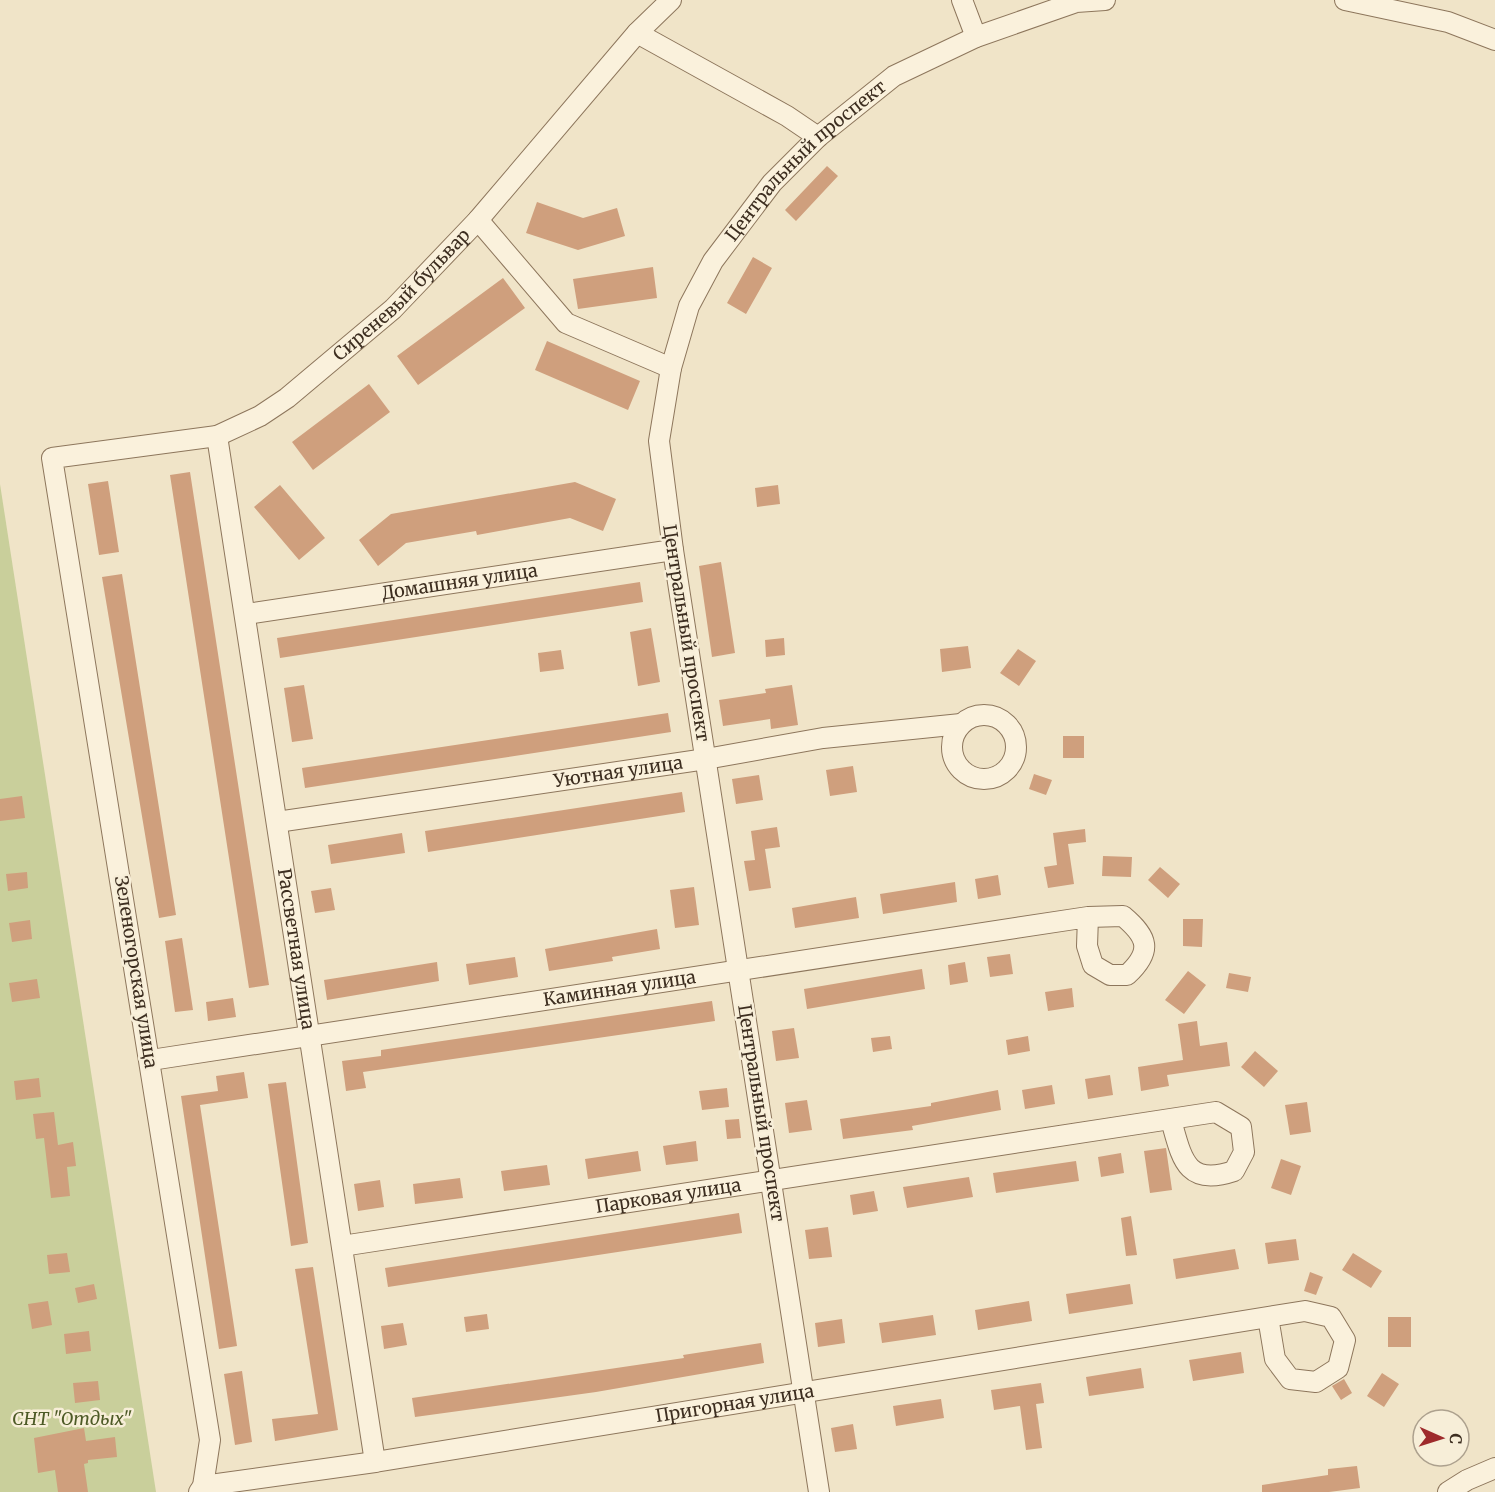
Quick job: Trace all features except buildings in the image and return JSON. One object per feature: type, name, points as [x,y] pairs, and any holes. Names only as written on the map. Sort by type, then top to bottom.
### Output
[{"type":"street","name":"Сиреневый бульвар","points":[[52,458],[217,436],[260,416],[296,391],[393,309],[478,220],[637,33],[671,0]]},
{"type":"street","points":[[962,0],[976,37]]},
{"type":"street","name":"Центральный проспект","points":[[819,1492],[672,550],[659,441],[670,368],[689,306],[713,261],[772,183],[818,137],[894,76],[976,37],[1076,1],[1105,0]]},
{"type":"street","points":[[1345,0],[1448,22],[1495,40]]},
{"type":"street","points":[[637,33],[787,116],[818,137]]},
{"type":"street","points":[[478,220],[566,323],[670,368]]},
{"type":"street","name":"Рассветная улица","points":[[217,436],[375,1462]]},
{"type":"street","name":"Зеленогорская улица","points":[[52,458],[151,1060],[210,1440],[201,1489]]},
{"type":"street","name":"Домашняя улица","points":[[246,614],[672,550]]},
{"type":"street","name":"Уютная улица","points":[[277,822],[706,759],[823,738],[961,724]]},
{"type":"street","name":"Каминная улица","points":[[151,1060],[1088,917]]},
{"type":"street","name":"Парковая улица","points":[[342,1246],[771,1181],[1131,1123],[1172,1120]]},
{"type":"street","name":"Пригорная улица","points":[[201,1489],[1268,1317]]},
{"type":"street","points":[[1448,1492],[1467,1480],[1495,1468]]},
{"type":"green space","name":"СНТ \"Отдых\"","points":[[0,484],[156,1492],[0,1492]]}]
